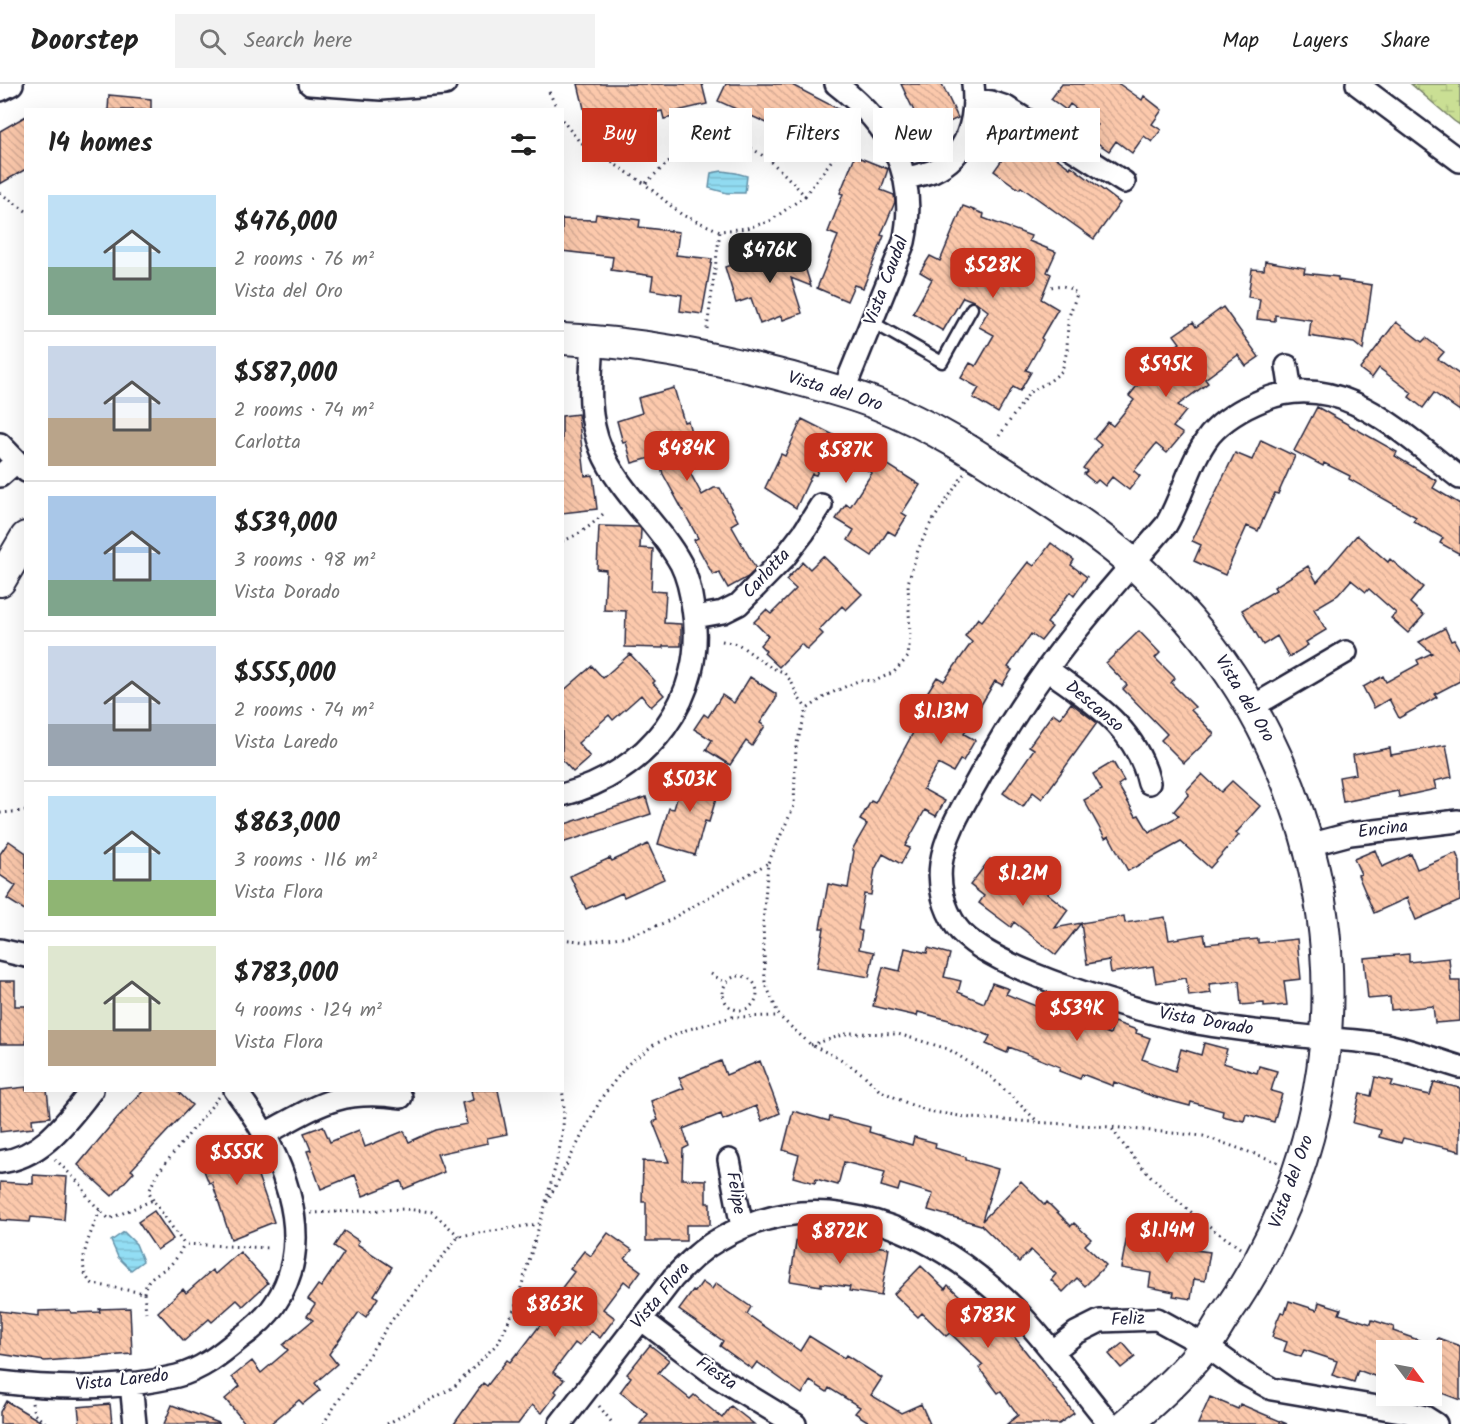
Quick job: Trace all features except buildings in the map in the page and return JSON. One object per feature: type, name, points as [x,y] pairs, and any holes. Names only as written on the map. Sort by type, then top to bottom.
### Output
[{"type":"street","points":[[0,90],[12,84]]},
{"type":"street","points":[[310,84],[381,89],[445,84]]},
{"type":"street","name":"Vista Caudal","points":[[836,84],[868,113],[889,138],[906,178],[909,206],[904,242],[843,392]]},
{"type":"street","points":[[1357,84],[1460,161]]},
{"type":"street","points":[[906,178],[933,171],[947,163],[958,152],[972,122],[974,92],[991,102],[1006,106],[1124,182]]},
{"type":"street","name":"Vista del Oro","points":[[564,339],[593,340],[691,354],[843,392],[917,421],[977,454],[1089,528],[1134,563],[1199,630],[1218,654],[1252,707],[1284,772],[1316,872],[1326,946],[1328,983],[1326,1038],[1314,1118],[1299,1170],[1278,1225],[1251,1277],[1206,1346],[1161,1393],[1127,1424]]},
{"type":"street","points":[[564,794],[600,782],[627,766],[647,749],[677,708],[687,685],[693,660],[694,617],[688,583],[682,567],[670,544],[625,492],[610,470],[600,446],[590,398],[593,340]]},
{"type":"street","points":[[1287,366],[1291,392]]},
{"type":"street","name":"Vista Dorado","points":[[1460,478],[1365,407],[1341,397],[1316,392],[1291,392],[1271,396],[1231,416],[1212,434],[1191,466],[1176,509],[1166,525],[1073,634],[1047,669],[993,752],[969,795],[944,848],[940,867],[940,885],[944,903],[957,927],[969,940],[987,952],[1060,984],[1104,999],[1194,1022],[1389,1046],[1460,1067]]},
{"type":"street","points":[[0,444],[21,467],[0,476]]},
{"type":"street","name":"Carlotta","points":[[694,617],[723,612],[739,604],[784,558],[822,505]]},
{"type":"street","points":[[0,581],[24,540]]},
{"type":"street","points":[[1252,707],[1346,652]]},
{"type":"street","name":"Descanso","points":[[1047,669],[1110,716],[1128,736],[1139,755],[1149,783]]},
{"type":"street","name":"Encina","points":[[1309,845],[1350,834],[1458,821]]},
{"type":"street","points":[[0,950],[24,956]]},
{"type":"street","points":[[0,1162],[21,1156],[41,1146],[59,1131],[90,1092]]},
{"type":"street","name":"Vista Laredo","points":[[0,1382],[36,1387],[82,1387],[178,1376],[218,1356],[259,1324],[275,1305],[291,1271],[296,1245],[294,1214],[277,1160],[265,1134],[230,1092]]},
{"type":"street","points":[[265,1134],[330,1100],[355,1094],[375,1093],[401,1097]]},
{"type":"street","name":"Felipe","points":[[729,1160],[742,1227]]},
{"type":"street","name":"Vista Flora","points":[[560,1424],[640,1319],[673,1278],[693,1258],[716,1240],[742,1227],[770,1217],[800,1212],[830,1212],[860,1216],[889,1225],[948,1256],[986,1283],[1014,1308],[1110,1424]]},
{"type":"street","name":"Fiesta","points":[[640,1319],[716,1376],[795,1424]]},
{"type":"street","name":"Feliz","points":[[1052,1352],[1076,1333],[1100,1321],[1157,1319],[1206,1346],[1245,1374],[1272,1389],[1407,1412],[1425,1417],[1436,1424]]},
{"type":"street","points":[[131,1383],[135,1424]]},
{"type":"lane","points":[[872,322],[942,362],[972,308]]},
{"type":"path","points":[[549,92],[557,108]]},
{"type":"path","points":[[564,122],[579,141],[645,183],[682,214],[720,231],[747,228],[770,221],[805,196],[831,162]]},
{"type":"path","points":[[645,183],[682,154],[702,142],[719,139],[744,143],[767,159],[805,196]]},
{"type":"path","points":[[0,193],[24,210]]},
{"type":"path","points":[[707,328],[720,231]]},
{"type":"path","points":[[999,436],[1030,392],[1062,371],[1067,350],[1068,319],[1077,294],[1069,287],[1058,285],[1047,288]]},
{"type":"path","points":[[967,470],[929,526],[918,550],[908,583],[910,636],[908,657],[894,672],[875,681],[860,680],[827,695],[807,709],[796,746],[794,806],[768,863],[763,923],[765,982],[779,1016],[812,1045],[839,1058],[864,1075],[879,1090],[928,1111],[972,1118],[1038,1121],[1203,1136],[1282,1164]]},
{"type":"path","points":[[564,540],[591,526],[605,512]]},
{"type":"path","points":[[722,641],[738,644],[770,667],[783,672],[791,681],[798,697],[807,709]]},
{"type":"path","points":[[0,813],[24,811]]},
{"type":"path","points":[[564,939],[587,942],[628,936],[664,923],[768,863]]},
{"type":"path","points":[[711,974],[726,983]]},
{"type":"path","points":[[734,976],[750,978],[756,985],[758,992],[755,1002],[745,1009],[739,1010],[728,1005],[723,995],[726,983],[734,976]]},
{"type":"path","points":[[756,985],[765,982]]},
{"type":"path","points":[[739,1010],[740,1017]]},
{"type":"path","points":[[545,1206],[602,1097],[628,1064],[655,1044],[686,1030],[732,1017],[779,1016]]},
{"type":"path","points":[[812,1045],[849,1033],[898,1034],[948,1048],[989,1075],[1038,1121]]},
{"type":"path","points":[[184,1244],[149,1192],[156,1176],[197,1123],[228,1092]]},
{"type":"path","points":[[387,1424],[454,1387],[498,1343],[515,1308],[545,1206],[557,1159],[565,1103],[562,1092]]},
{"type":"path","points":[[1111,1127],[1123,1146],[1152,1178],[1202,1222],[1245,1251]]},
{"type":"path","points":[[54,1158],[82,1186],[88,1198],[109,1219],[153,1200]]},
{"type":"path","points":[[294,1214],[405,1209],[432,1212],[459,1236]]},
{"type":"path","points":[[100,1210],[85,1255],[83,1269],[86,1279],[93,1284],[144,1293]]},
{"type":"path","points":[[323,1424],[392,1320],[459,1236],[539,1224]]},
{"type":"path","points":[[184,1244],[269,1248]]},
{"type":"path","points":[[146,1312],[145,1284],[153,1275],[174,1261],[184,1244]]},
{"type":"path","points":[[31,1397],[34,1414],[47,1424]]},
{"type":"path","points":[[596,1402],[613,1424]]},
{"type":"green space","points":[[1411,84],[1460,84],[1460,125],[1454,121]]},
{"type":"water","points":[[722,171],[747,176],[745,193],[727,193],[709,188],[711,173]]},
{"type":"water","points":[[124,1232],[136,1244],[143,1261],[131,1270],[118,1257],[111,1241]]}]
